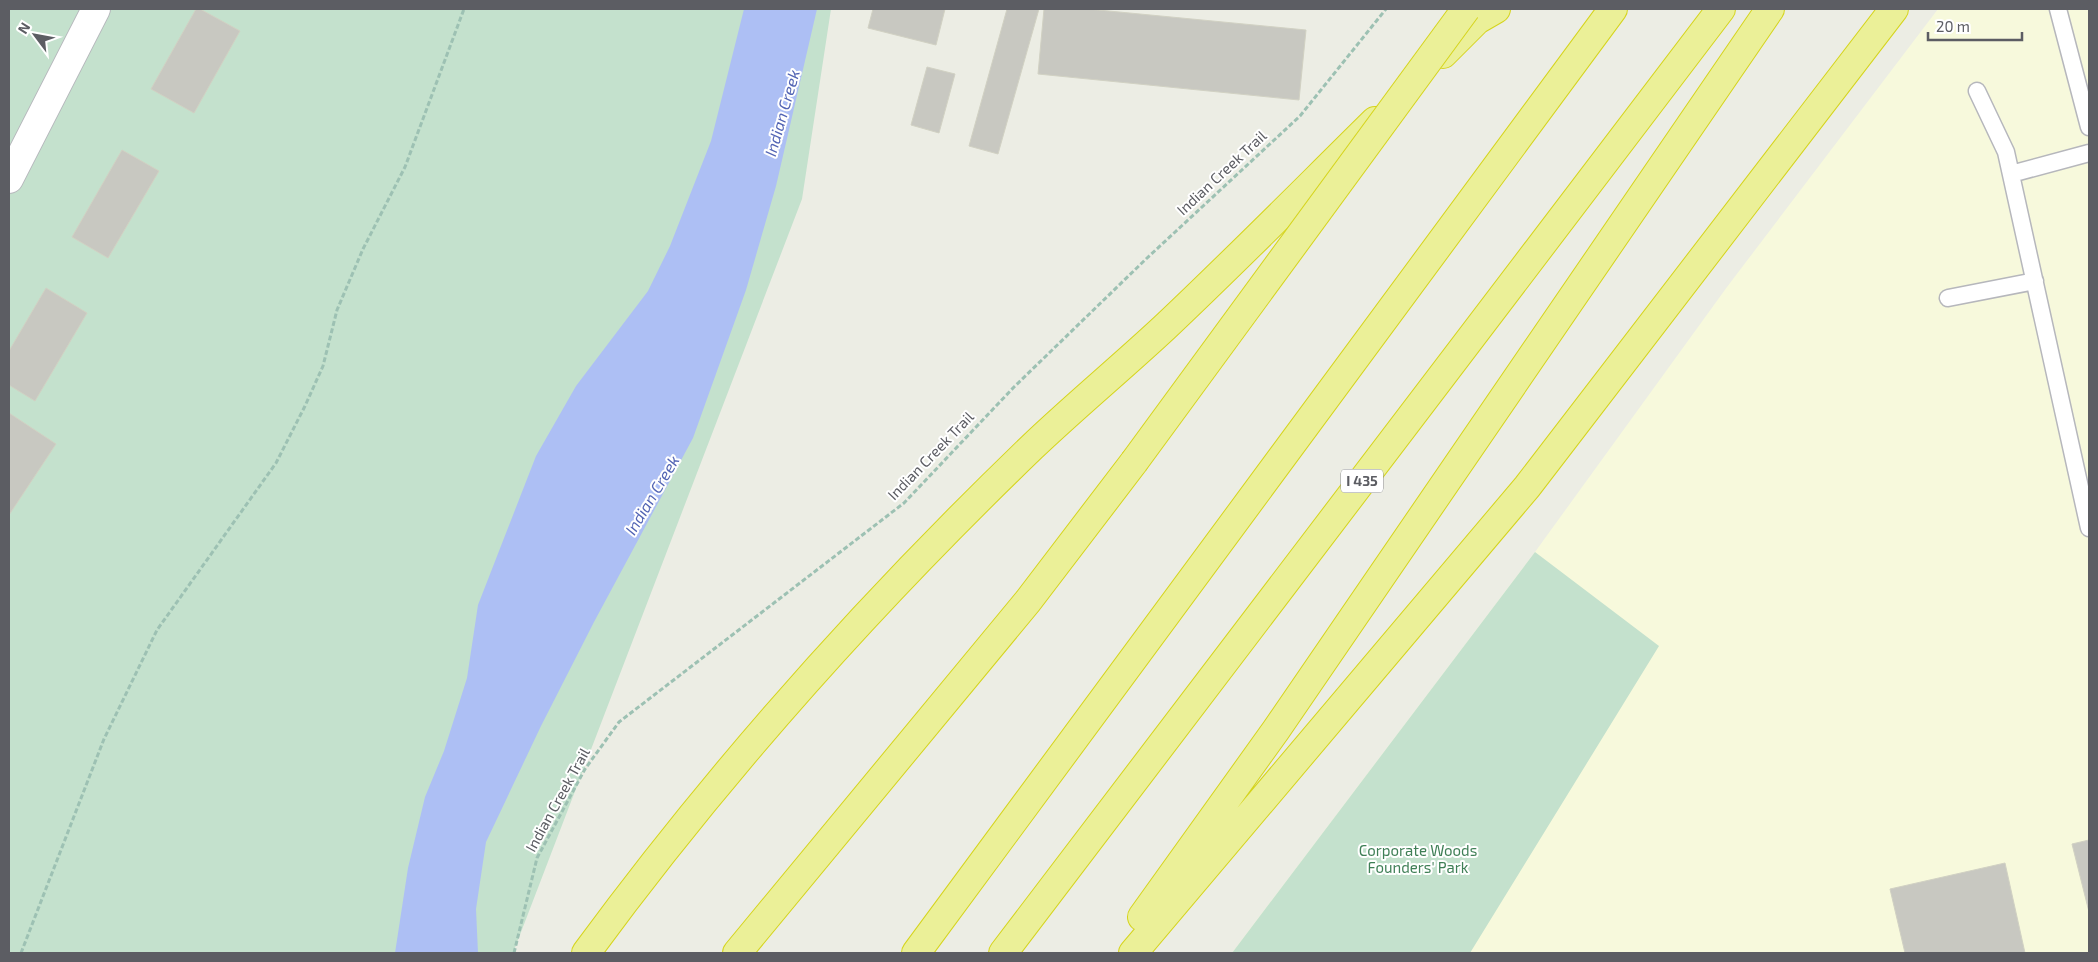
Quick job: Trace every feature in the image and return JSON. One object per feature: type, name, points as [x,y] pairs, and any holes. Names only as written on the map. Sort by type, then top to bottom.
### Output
[{"type":"highway","points":[[737,953],[1022,609],[1134,462],[1466,9]]},
{"type":"highway","points":[[586,953],[642,877],[801,688],[918,563],[1032,446],[1165,327],[1477,20],[1496,9]]},
{"type":"highway","points":[[916,953],[1613,9]]},
{"type":"highway","name":"I 435","points":[[1003,953],[1721,9]]},
{"type":"highway","points":[[1116,953],[1276,730],[1770,9]]},
{"type":"highway","points":[[1133,953],[1527,486],[1894,9]]},
{"type":"street","points":[[9,179],[96,9]]},
{"type":"lane","points":[[2058,9],[2089,127]]},
{"type":"lane","points":[[1977,91],[2006,152],[2089,528]]},
{"type":"lane","points":[[2011,174],[2089,154]]},
{"type":"lane","points":[[1948,298],[2035,281]]},
{"type":"path","points":[[21,953],[104,739],[157,630],[276,464],[305,406],[323,366],[336,310],[363,249],[405,167],[464,9]]},
{"type":"path","name":"Indian Creek Trail","points":[[514,953],[537,858],[585,769],[619,722],[904,503],[1021,380],[1146,259],[1300,116],[1386,9]]},
{"type":"shaded area","points":[[1938,9],[2089,9],[2089,953],[1232,953],[1535,552],[1727,287]]},
{"type":"green space","points":[[9,9],[831,9],[802,199],[513,953],[9,953]]},
{"type":"green space","name":"Corporate Woods Founders' Park","points":[[1535,552],[1659,646],[1470,953],[1232,953]]},
{"type":"water","name":"Indian Creek","points":[[744,9],[817,9],[776,186],[746,290],[693,438],[594,622],[541,726],[486,842],[476,909],[478,953],[395,953],[408,868],[425,797],[444,751],[467,678],[478,605],[536,456],[576,386],[648,291],[670,246],[711,141]]},
{"type":"building","points":[[196,9],[200,9],[240,31],[194,113],[151,89]]},
{"type":"building","points":[[873,9],[945,9],[936,45],[868,28]]},
{"type":"building","points":[[1007,9],[1039,9],[998,154],[969,146]]},
{"type":"building","points":[[1044,9],[1088,9],[1306,30],[1299,100],[1038,74]]},
{"type":"building","points":[[927,67],[955,74],[939,133],[911,125]]},
{"type":"building","points":[[122,150],[159,171],[108,258],[72,237]]},
{"type":"building","points":[[46,288],[87,313],[35,401],[9,385],[9,351]]},
{"type":"building","points":[[9,413],[56,444],[9,515]]},
{"type":"building","points":[[2089,840],[2089,912],[2072,844]]},
{"type":"building","points":[[2005,863],[2025,953],[1905,953],[1890,889]]}]
